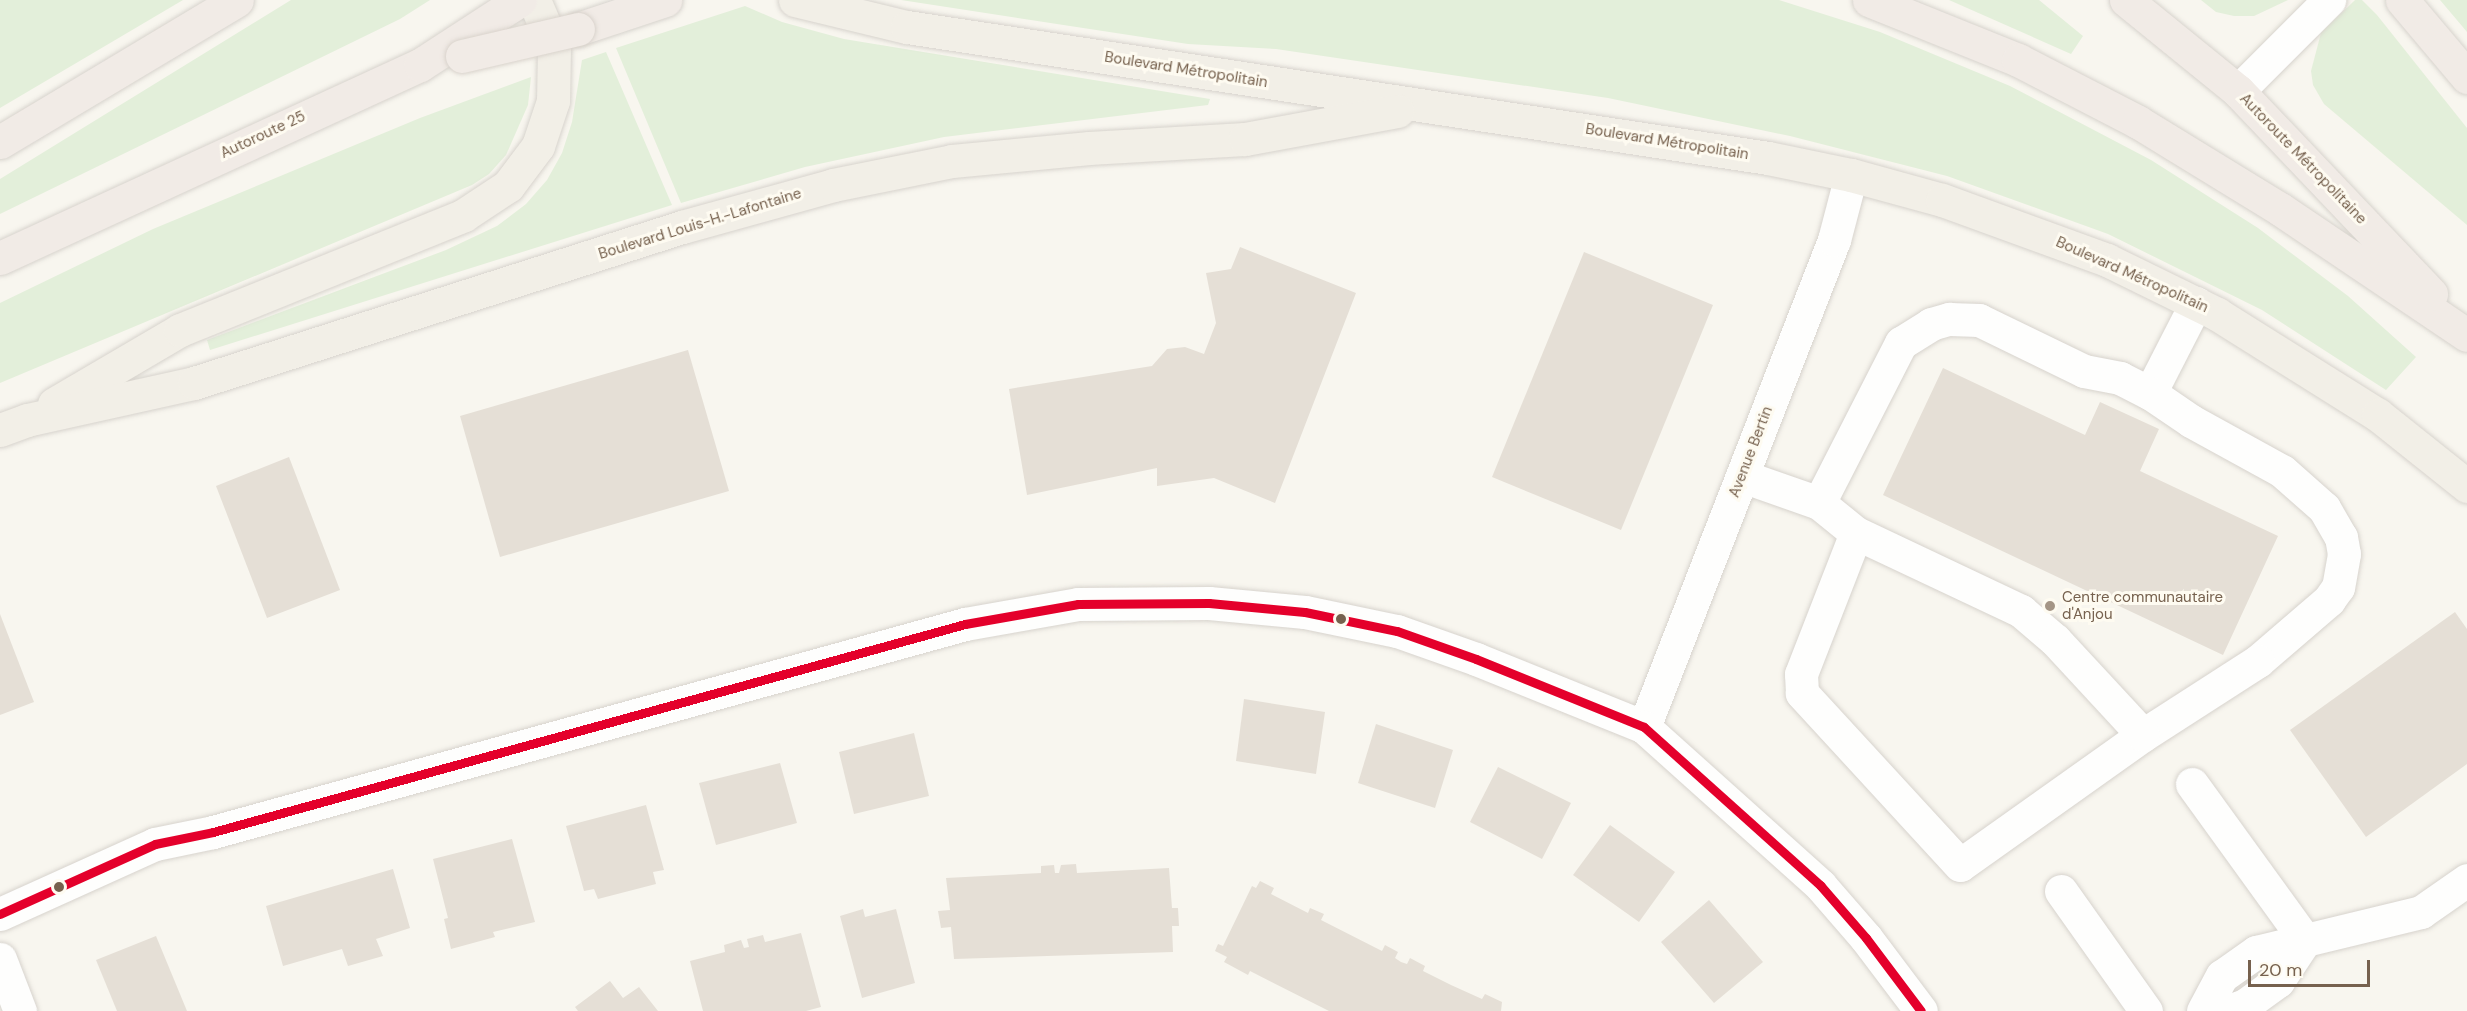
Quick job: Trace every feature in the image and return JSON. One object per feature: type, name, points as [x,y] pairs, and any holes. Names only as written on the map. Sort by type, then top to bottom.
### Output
[{"type":"highway","points":[[0,142],[237,0]]},
{"type":"highway","points":[[457,49],[520,0]]},
{"type":"highway","name":"Autoroute 25","points":[[0,258],[457,49],[578,29],[665,0]]},
{"type":"highway","points":[[1869,0],[2018,60],[2128,116],[2280,209],[2467,333]]},
{"type":"highway","name":"Autoroute Métropolitaine","points":[[2126,0],[2238,91],[2467,333]]},
{"type":"highway","points":[[2144,0],[2238,91]]},
{"type":"highway","points":[[2402,0],[2467,77]]},
{"type":"main road","points":[[13,425],[180,330],[464,215],[508,186],[538,146],[553,101],[554,47],[534,0]]},
{"type":"main road","name":"Boulevard Métropolitain","points":[[795,0],[907,27],[1419,107],[1722,151],[1851,175],[2002,220],[2107,260],[2196,303],[2317,373],[2421,447],[2467,486]]},
{"type":"main road","name":"Boulevard Louis-H.-Lafontaine","points":[[13,425],[194,383],[682,227],[833,185],[952,161],[1089,148],[1245,139],[1419,107]]},
{"type":"street","points":[[2238,91],[2330,0]]},
{"type":"street","name":"Avenue Bertin","points":[[1644,727],[1834,240],[1851,175]]},
{"type":"street","points":[[2150,393],[2196,303]]},
{"type":"street","points":[[1819,503],[1892,355],[1915,332],[1931,324],[1949,319],[1979,320],[2084,371],[2120,378],[2150,393],[2191,422],[2298,483],[2334,522],[2344,554],[2338,587],[2317,613],[2231,680],[2143,735],[1960,865],[1802,693],[1801,674],[1856,533]]},
{"type":"street","points":[[1742,476],[1819,503],[1856,533],[2021,611],[2055,640],[2143,735]]},
{"type":"street","points":[[0,914],[155,844],[213,832],[965,624],[1078,604],[1142,601],[1254,605],[1398,631],[1644,727],[1820,885],[1866,938],[1921,1011]]},
{"type":"street","points":[[2192,784],[2305,940]]},
{"type":"street","points":[[2203,1011],[2222,976],[2256,952],[2421,912],[2467,880]]},
{"type":"street","points":[[2061,891],[2146,1011]]},
{"type":"street","points":[[2228,1011],[2245,1005],[2278,981],[2305,940]]},
{"type":"street","points":[[0,959],[21,1011]]},
{"type":"green space","points":[[0,0],[183,0],[0,108]]},
{"type":"green space","points":[[291,0],[430,0],[400,19],[0,214],[0,179]]},
{"type":"green space","points":[[901,0],[1779,0],[1880,32],[2010,86],[2151,160],[2258,228],[2348,296],[2416,357],[2386,390],[2262,310],[2108,234],[1947,176],[1790,136],[1608,98],[1276,49],[1188,44]]},
{"type":"green space","points":[[1949,0],[2039,0],[2083,36],[2071,54]]},
{"type":"green space","points":[[2201,0],[2288,0],[2254,16],[2234,16],[2216,12]]},
{"type":"green space","points":[[2355,0],[2362,0],[2377,15],[2467,128],[2467,225],[2324,104],[2313,85],[2311,71],[2321,33]]},
{"type":"green space","points":[[2440,0],[2467,0],[2467,32],[2462,26]]},
{"type":"green space","points":[[745,6],[782,22],[844,39],[1210,99],[1208,105],[944,137],[805,167],[681,203],[616,48]]},
{"type":"green space","points":[[606,52],[672,205],[210,350],[207,340],[446,250],[497,226],[526,204],[547,180],[562,153],[572,122],[582,60]]},
{"type":"green space","points":[[531,77],[528,105],[506,155],[489,174],[472,185],[0,383],[0,303],[153,229],[420,118]]},
{"type":"building","points":[[1240,247],[1356,293],[1275,503],[1214,478],[1157,486],[1157,468],[1027,495],[1009,389],[1152,366],[1167,349],[1185,347],[1204,354],[1216,323],[1206,273],[1231,269]]},
{"type":"building","points":[[1584,252],[1713,305],[1621,530],[1492,477]]},
{"type":"building","points":[[688,350],[729,491],[500,557],[460,416]]},
{"type":"building","points":[[1943,368],[2085,435],[2100,402],[2159,429],[2140,471],[2278,536],[2223,655],[1883,495]]},
{"type":"building","points":[[289,457],[340,590],[267,618],[216,486]]},
{"type":"building","points":[[2455,612],[2467,629],[2467,764],[2366,837],[2290,730]]},
{"type":"building","points":[[0,614],[34,702],[0,715]]},
{"type":"building","points":[[1244,699],[1325,712],[1316,774],[1236,761]]},
{"type":"building","points":[[1376,724],[1453,750],[1435,808],[1358,783]]},
{"type":"building","points":[[914,733],[929,796],[854,814],[839,752]]},
{"type":"building","points":[[780,763],[797,823],[716,845],[699,783]]},
{"type":"building","points":[[1498,767],[1571,803],[1542,859],[1470,822]]},
{"type":"building","points":[[646,805],[664,870],[653,872],[656,884],[598,899],[594,889],[584,891],[566,826]]},
{"type":"building","points":[[1610,825],[1675,872],[1639,922],[1573,875]]},
{"type":"building","points":[[512,839],[535,922],[493,932],[495,937],[451,949],[444,919],[448,918],[433,859]]},
{"type":"building","points":[[1076,864],[1077,873],[1169,868],[1172,908],[1178,908],[1179,926],[1172,926],[1173,952],[954,959],[951,927],[941,928],[938,911],[950,910],[946,878],[1041,873],[1041,866],[1054,865],[1055,873],[1059,873],[1061,865]]},
{"type":"building","points":[[393,869],[410,928],[376,939],[383,956],[348,966],[342,949],[283,966],[266,906]]},
{"type":"building","points":[[1260,881],[1274,888],[1271,894],[1308,913],[1310,908],[1324,914],[1321,920],[1382,951],[1385,945],[1398,952],[1395,958],[1401,962],[1407,964],[1410,958],[1425,966],[1423,971],[1451,985],[1482,999],[1485,994],[1502,1002],[1501,1011],[1329,1011],[1250,971],[1248,975],[1224,962],[1227,957],[1215,951],[1218,944],[1223,946],[1252,886],[1256,888]]},
{"type":"building","points":[[1709,900],[1763,962],[1714,1003],[1661,942]]},
{"type":"building","points":[[863,909],[865,917],[896,909],[915,983],[862,998],[840,916]]},
{"type":"building","points":[[801,933],[821,1007],[806,1011],[703,1011],[690,961],[725,952],[724,945],[741,940],[744,948],[749,947],[747,939],[763,935],[765,942]]},
{"type":"building","points":[[156,936],[187,1011],[117,1011],[96,960]]},
{"type":"building","points":[[610,981],[623,998],[639,987],[658,1011],[578,1011],[575,1007]]},
{"type":"transit line","points":[[0,914],[155,844],[213,832],[965,624],[1078,604],[1209,603],[1305,612],[1397,631],[1476,659],[1644,727],[1820,885],[1866,938],[1921,1011]]},
{"type":"place","name":"Centre communautaire d'Anjou","points":[[2050,606]]}]
